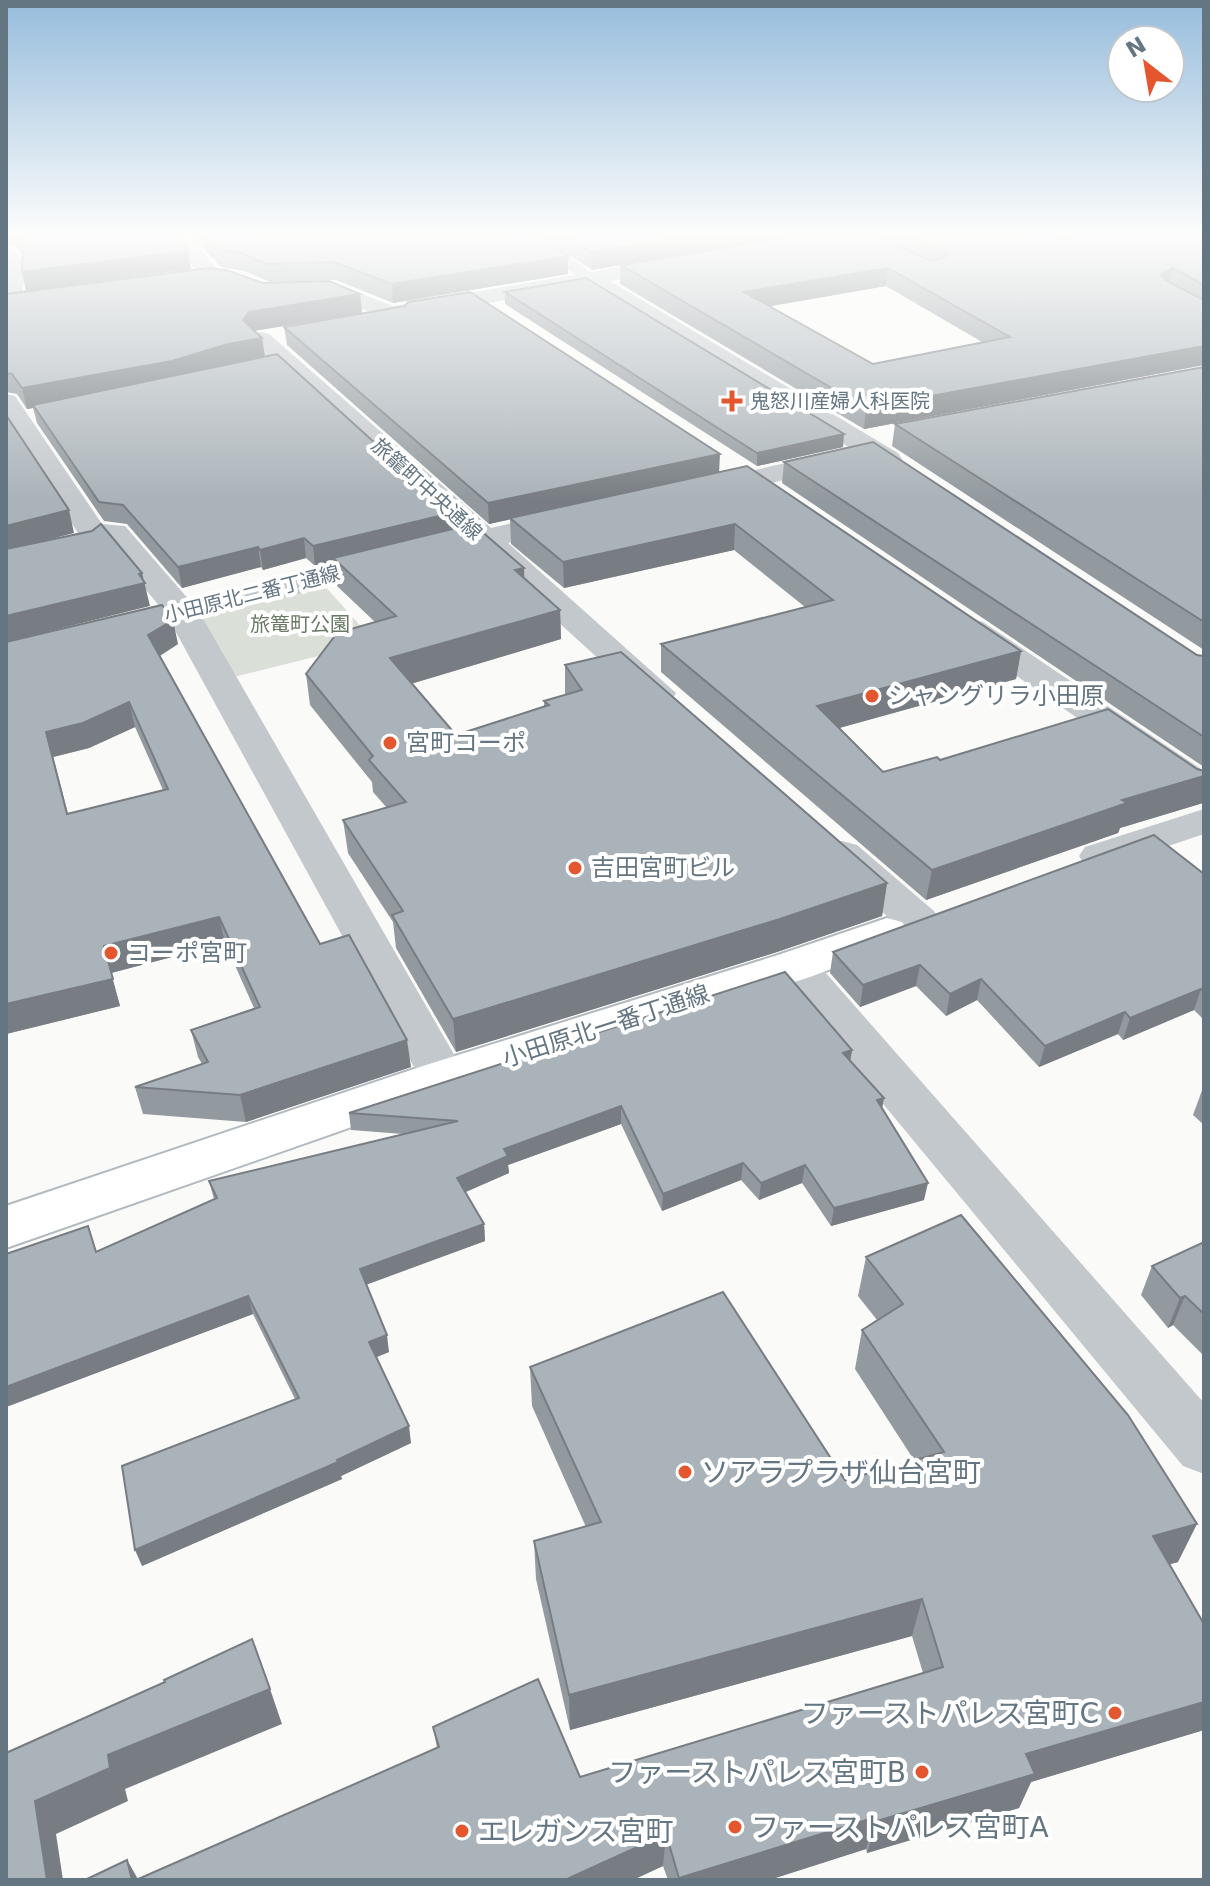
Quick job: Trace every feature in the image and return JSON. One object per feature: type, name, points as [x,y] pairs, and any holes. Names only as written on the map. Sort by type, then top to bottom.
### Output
[{"type":"street","points":[[665,324],[908,472]]},
{"type":"street","name":"旅籠町中央通線","points":[[278,354],[683,714]]},
{"type":"street","points":[[18,412],[94,534]]},
{"type":"street","points":[[677,495],[752,479],[902,433]]},
{"type":"street","points":[[712,453],[790,505]]},
{"type":"street","name":"小田原北二番丁通線","points":[[6,655],[482,538],[602,512]]},
{"type":"street","points":[[6,563],[86,544],[94,534],[114,532],[182,612],[443,1077]]},
{"type":"street","points":[[946,611],[1204,788]]},
{"type":"street","points":[[1082,862],[1204,821]]},
{"type":"street","points":[[824,838],[919,921]]},
{"type":"street","name":"小田原北一番丁通線","points":[[6,1227],[443,1077],[794,966],[963,905]]},
{"type":"street","points":[[794,966],[1204,1447]]},
{"type":"green space","name":"旅篭町公園","points":[[322,583],[375,642],[230,678],[190,616]]},
{"type":"building","points":[[6,324],[247,324],[262,338],[228,344],[172,361],[22,388],[12,374],[6,373]]},
{"type":"building","points":[[301,324],[519,324],[720,454],[488,503],[284,327]]},
{"type":"building","points":[[555,324],[662,324],[844,434],[757,453]]},
{"type":"building","points":[[722,324],[801,324],[873,364],[1010,337],[987,324],[1204,324],[1204,346],[866,408]]},
{"type":"building","points":[[277,354],[452,513],[313,546],[304,538],[178,567],[123,505],[99,502],[33,405]]},
{"type":"building","points":[[1204,367],[1204,622],[895,424]]},
{"type":"building","points":[[6,415],[69,510],[6,526]]},
{"type":"building","points":[[873,442],[1197,655],[1204,656],[1204,737],[784,462]]},
{"type":"building","points":[[747,466],[1021,651],[817,706],[883,772],[937,757],[940,760],[1108,709],[1204,771],[1204,776],[1122,800],[1127,803],[932,870],[661,644],[833,600],[735,524],[563,562],[510,518]]},
{"type":"building","points":[[101,524],[142,573],[139,574],[145,583],[6,616],[6,549],[92,531]]},
{"type":"building","points":[[473,524],[524,568],[515,570],[560,610],[390,658],[456,735],[549,705],[544,701],[582,690],[565,665],[621,652],[887,883],[453,1019],[392,915],[403,911],[343,820],[406,802],[369,760],[373,756],[306,674],[337,633],[396,616],[333,558]]},
{"type":"building","points":[[162,605],[173,620],[148,635],[320,944],[349,935],[407,1040],[240,1095],[135,1087],[208,1062],[191,1030],[260,1007],[219,917],[104,946],[113,979],[6,1004],[6,642]],"holes":[[[129,702],[168,789],[67,814],[46,732],[83,723]]]},
{"type":"building","points":[[1154,835],[1204,874],[1204,992],[1201,989],[1130,1018],[1125,1012],[1045,1046],[981,979],[950,994],[920,965],[863,985],[833,952]]},
{"type":"building","points":[[785,972],[852,1050],[843,1053],[884,1098],[877,1100],[928,1183],[834,1208],[805,1165],[761,1183],[743,1163],[663,1194],[621,1106],[504,1149],[508,1156],[457,1178],[484,1224],[360,1269],[387,1335],[369,1342],[409,1426],[338,1462],[135,1550],[122,1466],[299,1398],[248,1296],[6,1387],[6,1254],[88,1226],[96,1252],[217,1198],[209,1181],[458,1121],[349,1113]]},
{"type":"building","points":[[961,1215],[1128,1415],[1197,1524],[1153,1536],[1204,1624],[1204,1702],[1026,1754],[1035,1774],[877,1821],[876,1817],[679,1878],[666,1834],[565,1880],[136,1880],[439,1747],[433,1727],[538,1679],[580,1777],[943,1667],[922,1599],[569,1695],[534,1541],[601,1522],[530,1367],[723,1292],[845,1480],[944,1452],[862,1330],[903,1304],[866,1257]]},
{"type":"building","points":[[1204,1242],[1204,1314],[1185,1296],[1180,1298],[1152,1266]]},
{"type":"building","points":[[252,1639],[270,1689],[108,1755],[110,1768],[35,1801],[47,1880],[6,1880],[6,1753],[165,1682]]},
{"type":"building","points":[[127,1860],[132,1880],[85,1880]]},
{"type":"place","name":"鬼怒川産婦人科医院","points":[[732,401]]},
{"type":"place","name":"シャングリラ小田原","points":[[872,696]]},
{"type":"place","name":"宮町コーポ","points":[[390,743]]},
{"type":"place","name":"吉田宮町ビル","points":[[575,868]]},
{"type":"place","name":"コーポ宮町","points":[[111,953]]},
{"type":"place","name":"ソアラプラザ仙台宮町","points":[[685,1472]]},
{"type":"place","name":"ファーストパレス宮町C","points":[[1115,1713]]},
{"type":"place","name":"ファーストパレス宮町B","points":[[922,1772]]},
{"type":"place","name":"ファーストパレス宮町A","points":[[735,1827]]},
{"type":"place","name":"エレガンス宮町","points":[[462,1831]]}]
